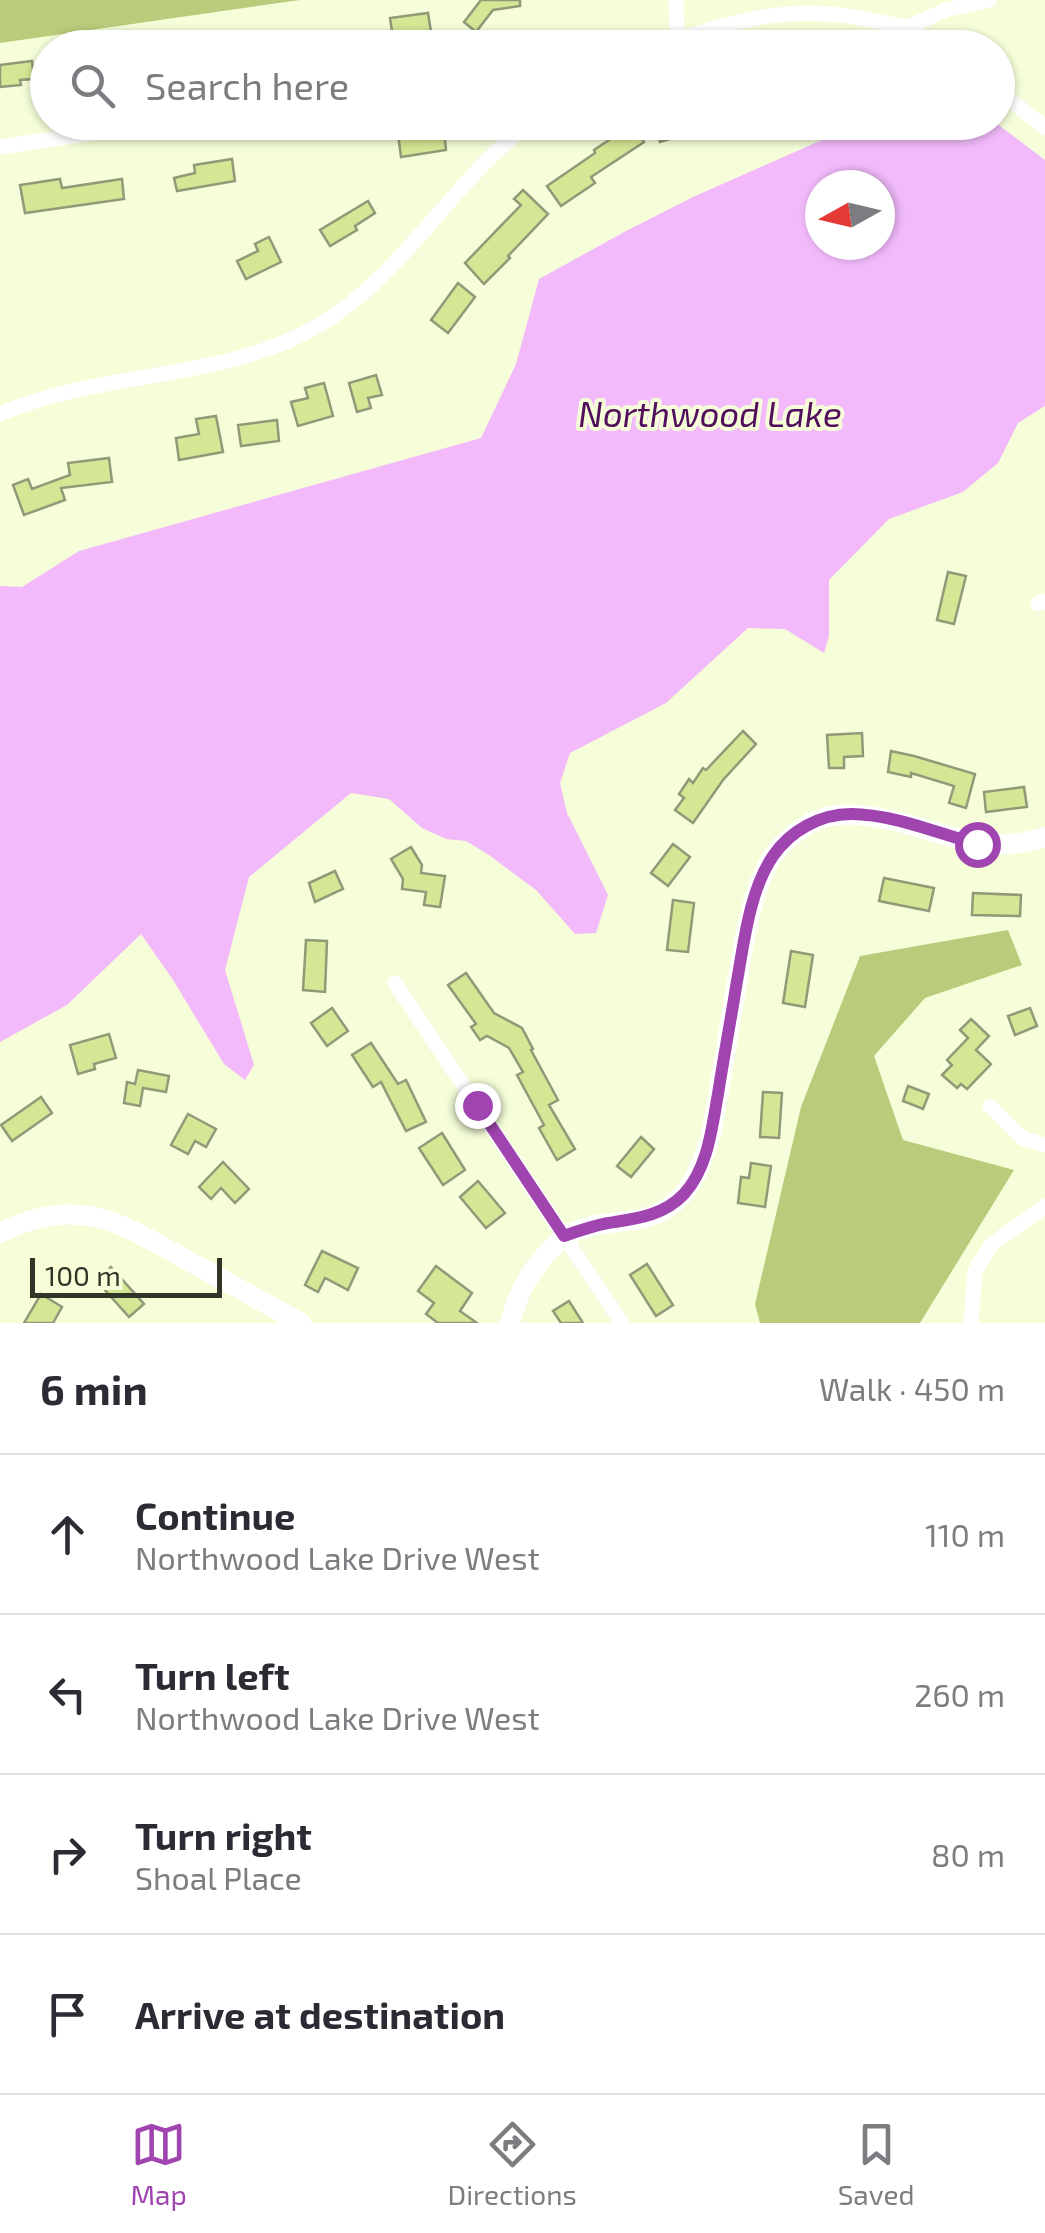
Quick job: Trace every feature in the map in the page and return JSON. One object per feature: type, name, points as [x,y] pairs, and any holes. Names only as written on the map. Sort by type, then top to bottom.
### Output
[{"type":"street","points":[[676,0],[677,30]]},
{"type":"street","points":[[906,28],[946,10],[989,0]]},
{"type":"street","points":[[708,30],[777,14],[824,13],[910,30]]},
{"type":"street","points":[[1015,104],[1045,128]]},
{"type":"street","points":[[0,147],[46,140]]},
{"type":"street","points":[[0,414],[41,398],[258,353],[316,327],[344,310],[379,280],[510,140]]},
{"type":"street","points":[[510,1323],[525,1279],[564,1236],[585,1228],[648,1217],[688,1191],[702,1164],[710,1134],[749,918],[764,872],[782,845],[821,819],[853,814],[900,822],[977,844],[1008,846],[1045,837]]},
{"type":"street","points":[[395,984],[622,1323]]},
{"type":"street","points":[[990,1106],[1022,1138],[1045,1145]]},
{"type":"street","points":[[971,1323],[976,1271],[991,1245],[1045,1206]]},
{"type":"street","points":[[0,1233],[47,1216],[94,1217],[152,1242],[301,1323]]},
{"type":"green space","points":[[0,0],[300,0],[91,30],[30,30],[30,39],[0,43]]},
{"type":"green space","points":[[1008,930],[1022,965],[925,998],[874,1056],[903,1140],[1014,1170],[920,1323],[760,1323],[755,1304],[801,1107],[860,956]]},
{"type":"water","name":"Northwood Lake","points":[[1015,137],[1045,160],[1045,406],[1018,423],[998,463],[963,492],[889,519],[829,580],[829,636],[824,653],[785,629],[748,628],[666,703],[570,753],[560,783],[567,813],[608,895],[596,933],[575,934],[536,890],[466,841],[446,839],[422,828],[389,799],[351,793],[249,877],[225,970],[254,1065],[245,1080],[224,1064],[141,934],[67,1005],[0,1042],[0,586],[22,587],[79,551],[481,438],[516,364],[539,279],[693,197],[822,140]]},
{"type":"building","points":[[481,0],[520,0],[520,6],[493,10],[478,30],[464,22]]},
{"type":"building","points":[[428,13],[431,30],[392,30],[390,18]]},
{"type":"building","points":[[30,61],[30,79],[20,80],[21,85],[0,87],[0,65]]},
{"type":"building","points":[[399,140],[445,140],[446,150],[401,157]]},
{"type":"building","points":[[609,140],[644,142],[591,177],[595,183],[561,206],[547,186]]},
{"type":"building","points":[[232,159],[235,181],[177,191],[174,178],[195,173],[194,165]]},
{"type":"building","points":[[60,179],[62,188],[122,179],[124,199],[25,213],[20,185]]},
{"type":"building","points":[[523,190],[548,214],[484,284],[465,263],[521,205],[514,199]]},
{"type":"building","points":[[368,201],[375,213],[355,226],[357,230],[330,246],[320,230]]},
{"type":"building","points":[[269,237],[281,262],[246,279],[237,261],[258,251],[255,244]]},
{"type":"building","points":[[458,283],[475,297],[448,333],[431,320]]},
{"type":"building","points":[[376,375],[382,395],[368,398],[371,408],[357,412],[349,383]]},
{"type":"building","points":[[324,383],[333,416],[298,426],[291,402],[308,398],[305,388]]},
{"type":"building","points":[[216,416],[223,452],[179,460],[176,438],[199,434],[196,419]]},
{"type":"building","points":[[277,420],[279,441],[241,446],[238,425]]},
{"type":"building","points":[[109,458],[112,482],[61,488],[65,500],[24,515],[13,485],[28,479],[32,489],[70,475],[68,463]]},
{"type":"building","points":[[948,572],[966,576],[954,624],[937,620]]},
{"type":"building","points":[[743,731],[756,744],[723,780],[693,823],[675,810],[684,798],[679,794],[689,779],[693,783],[703,768],[706,770]]},
{"type":"building","points":[[862,733],[863,756],[844,757],[844,768],[829,768],[827,735]]},
{"type":"building","points":[[891,751],[975,774],[966,808],[949,803],[954,786],[911,773],[911,777],[888,772]]},
{"type":"building","points":[[1024,787],[1027,807],[986,812],[984,792]]},
{"type":"building","points":[[673,844],[690,857],[668,886],[651,873]]},
{"type":"building","points":[[411,847],[422,865],[421,873],[445,876],[440,907],[424,905],[426,892],[402,889],[403,879],[391,859]]},
{"type":"building","points":[[335,871],[343,889],[315,902],[309,883]]},
{"type":"building","points":[[884,878],[934,888],[929,911],[879,901]]},
{"type":"building","points":[[973,893],[1021,895],[1020,916],[972,915]]},
{"type":"building","points":[[673,900],[694,903],[688,952],[667,950]]},
{"type":"building","points":[[306,940],[327,941],[325,992],[303,990]]},
{"type":"building","points":[[791,951],[813,955],[805,1007],[783,1003]]},
{"type":"building","points":[[466,973],[494,1013],[522,1028],[558,1100],[549,1105],[575,1149],[557,1160],[539,1128],[544,1125],[517,1075],[523,1072],[509,1048],[487,1036],[480,1040],[471,1027],[476,1024],[448,985]]},
{"type":"building","points":[[332,1008],[348,1031],[327,1046],[311,1023]]},
{"type":"building","points":[[1030,1008],[1037,1026],[1015,1035],[1008,1016]]},
{"type":"building","points":[[971,1019],[989,1036],[976,1050],[991,1064],[967,1089],[961,1084],[957,1088],[942,1075],[952,1065],[947,1060],[968,1038],[960,1030]]},
{"type":"building","points":[[109,1034],[116,1058],[94,1064],[95,1069],[78,1074],[70,1045]]},
{"type":"building","points":[[371,1043],[398,1084],[406,1080],[426,1122],[406,1131],[381,1082],[373,1087],[352,1055]]},
{"type":"building","points":[[138,1070],[169,1076],[166,1092],[143,1088],[140,1106],[124,1103],[127,1082],[135,1084]]},
{"type":"building","points":[[908,1086],[929,1094],[923,1109],[903,1101]]},
{"type":"building","points":[[763,1092],[782,1093],[779,1138],[760,1137]]},
{"type":"building","points":[[41,1097],[52,1113],[12,1141],[1,1125]]},
{"type":"building","points":[[188,1114],[216,1129],[206,1147],[195,1141],[188,1154],[171,1145]]},
{"type":"building","points":[[442,1133],[465,1170],[443,1185],[419,1148]]},
{"type":"building","points":[[641,1137],[654,1149],[631,1177],[617,1166]]},
{"type":"building","points":[[223,1162],[249,1189],[235,1203],[221,1188],[211,1199],[199,1187]]},
{"type":"building","points":[[751,1163],[771,1166],[765,1207],[738,1203],[741,1177],[749,1178]]},
{"type":"building","points":[[478,1181],[505,1213],[486,1228],[460,1197]]},
{"type":"building","points":[[322,1251],[358,1268],[348,1290],[325,1278],[318,1292],[305,1285]]},
{"type":"building","points":[[647,1264],[673,1305],[656,1316],[630,1275]]},
{"type":"building","points":[[436,1266],[472,1293],[460,1311],[477,1323],[438,1323],[426,1314],[434,1303],[418,1291]]},
{"type":"building","points":[[111,1267],[144,1304],[129,1317],[96,1280]]},
{"type":"building","points":[[41,1294],[62,1307],[53,1323],[24,1323]]},
{"type":"building","points":[[569,1301],[583,1323],[561,1323],[553,1311]]},
{"type":"route","points":[[477,1105],[564,1236],[585,1228],[648,1217],[688,1191],[702,1164],[714,1118],[749,918],[764,872],[782,845],[821,819],[853,814],[900,822],[977,844]]}]
